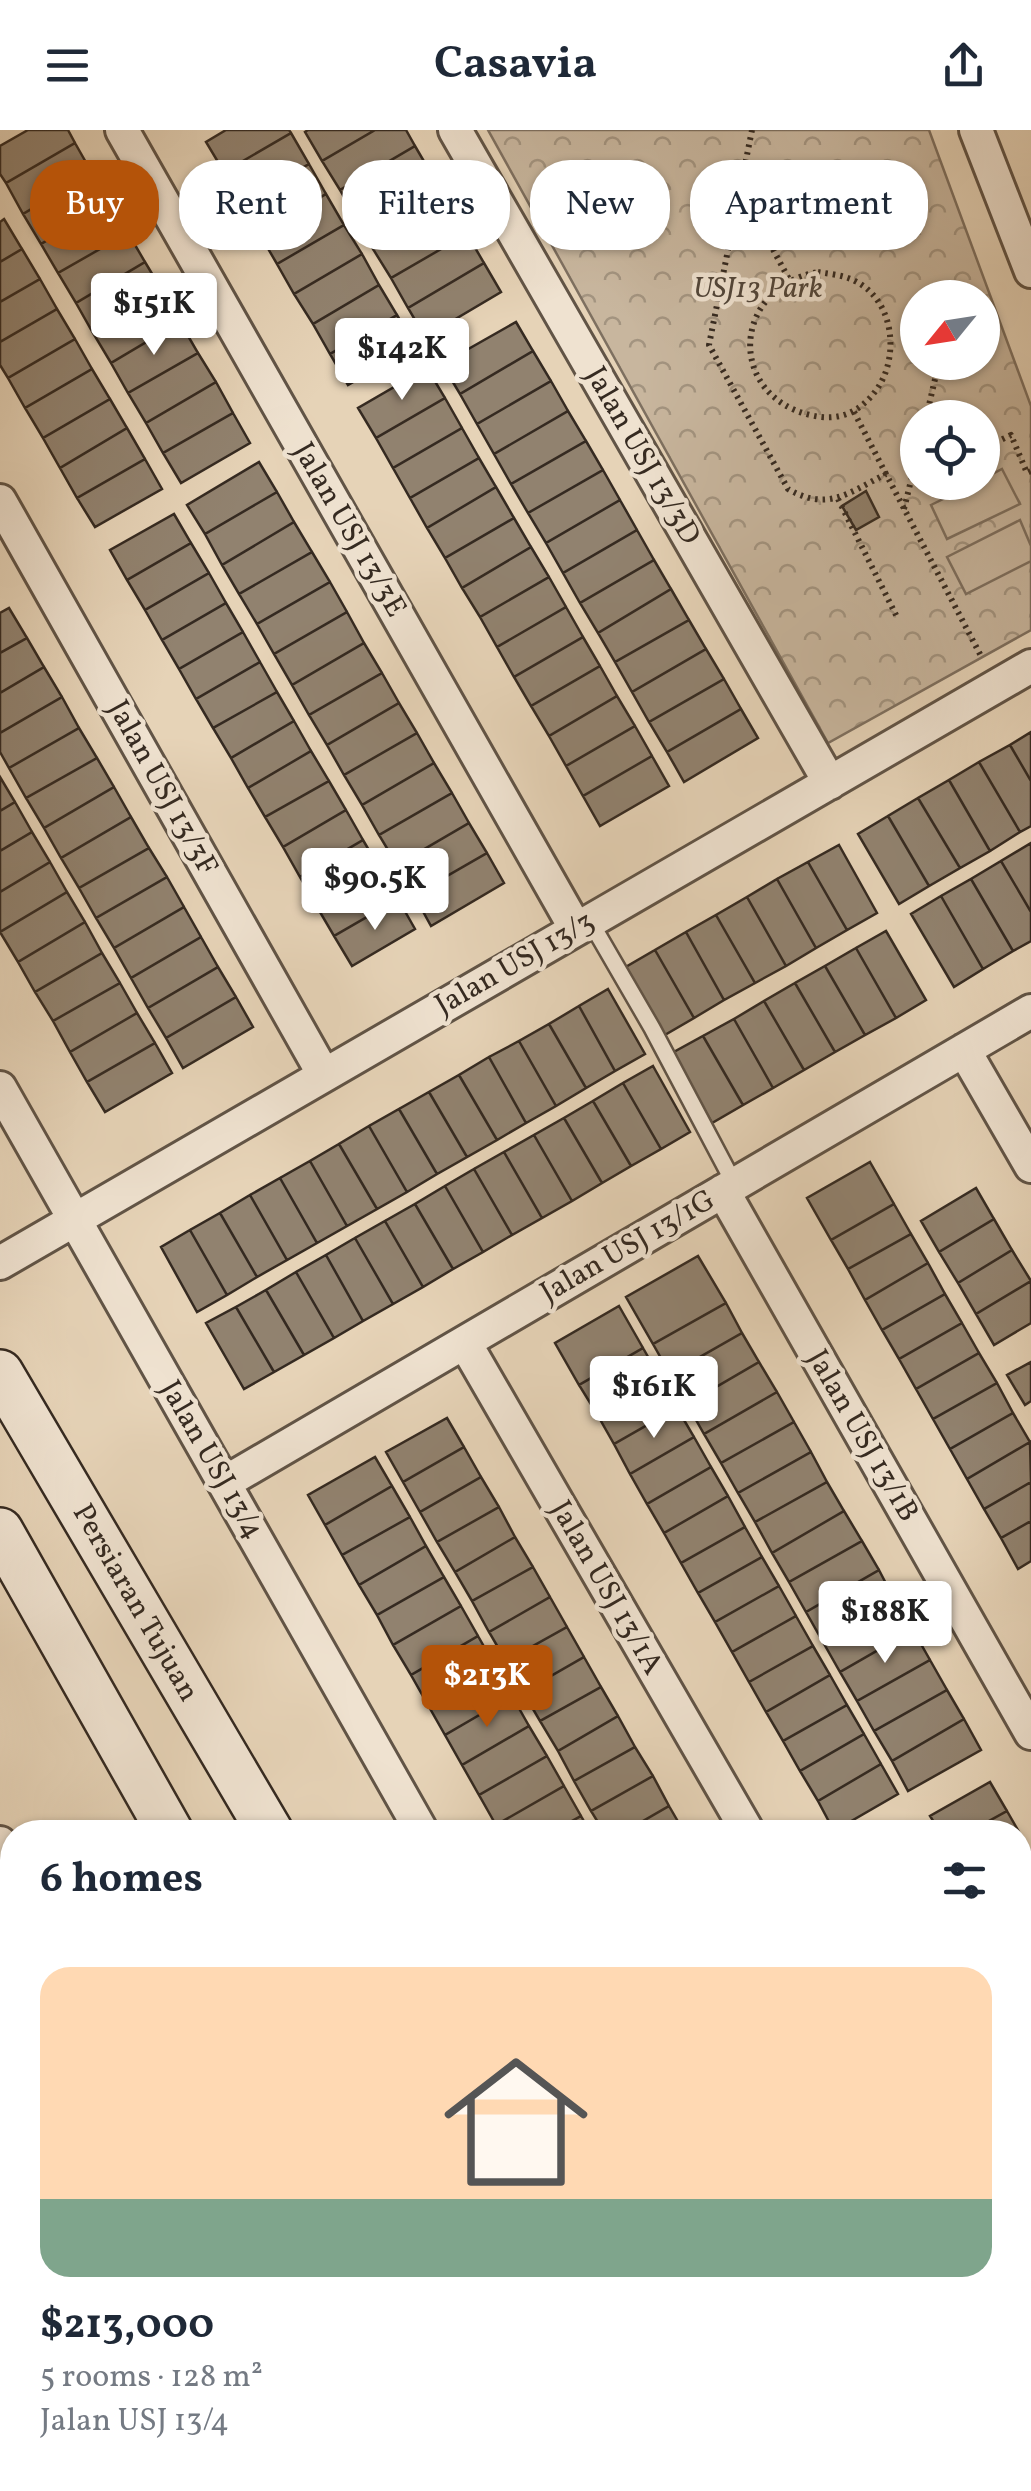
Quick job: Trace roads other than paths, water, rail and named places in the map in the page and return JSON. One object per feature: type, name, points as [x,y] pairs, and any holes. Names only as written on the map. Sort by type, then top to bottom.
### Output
[{"type":"main road","name":"Persiaran Tujuan","points":[[0,1373],[263,1820]]},
{"type":"main road","points":[[0,1531],[163,1820]]},
{"type":"main road","points":[[144,1788],[148,1820]]},
{"type":"street","name":"Jalan USJ 13/3E","points":[[122,130],[583,925]]},
{"type":"street","name":"Jalan USJ 13/3D","points":[[455,130],[830,783]]},
{"type":"street","points":[[976,130],[1031,270]]},
{"type":"street","name":"Jalan USJ 13/3F","points":[[0,501],[324,1075]]},
{"type":"street","name":"Jalan USJ 13/3","points":[[0,1263],[1031,666]]},
{"type":"street","name":"Jalan USJ 13/1G","points":[[224,1483],[1031,1011]]},
{"type":"street","points":[[964,1050],[1031,1166]]},
{"type":"street","name":"Jalan USJ 13/4","points":[[0,1088],[415,1820]]},
{"type":"street","name":"Jalan USJ 13/1B","points":[[729,1188],[1031,1733]]},
{"type":"street","name":"Jalan USJ 13/1A","points":[[465,1342],[741,1820]]},
{"type":"lane","points":[[583,925],[652,1028],[729,1188]]},
{"type":"park label","name":"USJ13 Park","points":[[758,289]]}]
